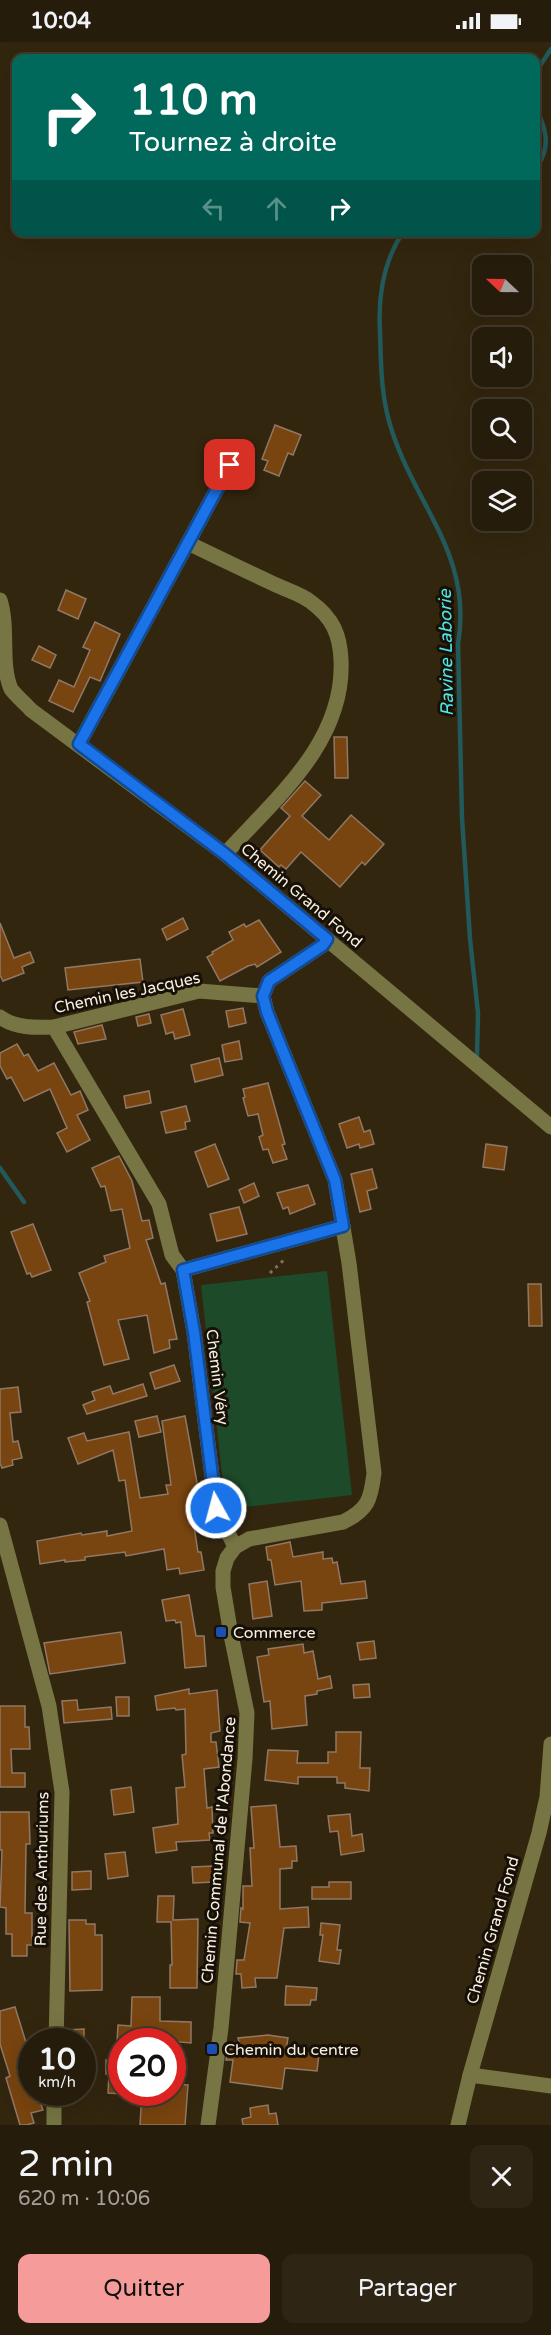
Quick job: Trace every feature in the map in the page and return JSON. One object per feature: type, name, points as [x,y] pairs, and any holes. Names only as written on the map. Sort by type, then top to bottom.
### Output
[{"type":"street","points":[[79,744],[230,465]]},
{"type":"street","points":[[188,543],[311,601],[328,617],[340,639],[342,670],[338,700],[325,735],[304,766],[225,854]]},
{"type":"street","name":"Chemin Grand Fond","points":[[0,600],[3,610],[2,654],[10,688],[31,710],[225,854],[551,1126]]},
{"type":"street","points":[[235,1547],[249,1539],[342,1522],[356,1516],[366,1507],[372,1492],[374,1473],[343,1226],[335,1180],[267,1012],[263,996],[269,981],[323,945],[327,939]]},
{"type":"street","name":"Chemin les Jacques","points":[[0,1017],[22,1026],[54,1027],[199,991],[263,996]]},
{"type":"street","name":"Chemin Véry","points":[[54,1027],[159,1204],[172,1255],[183,1270],[216,1508],[235,1547]]},
{"type":"street","points":[[183,1270],[343,1226]]},
{"type":"street","name":"Rue des Anthuriums","points":[[0,1525],[49,1706],[62,1792],[56,2028]]},
{"type":"street","name":"Chemin Communal de l'Abondance","points":[[208,2125],[221,2028],[245,1759],[247,1713],[223,1587],[226,1558],[235,1547]]},
{"type":"street","name":"Chemin Grand Fond","points":[[458,2125],[470,2075],[539,1833],[547,1797],[551,1744]]},
{"type":"street","points":[[470,2075],[551,2086]]},
{"type":"street","points":[[54,2106],[54,2125]]},
{"type":"green space","points":[[327,1271],[352,1495],[226,1509],[201,1285]]},
{"type":"building","points":[[275,425],[301,435],[293,455],[288,453],[279,476],[264,470],[268,461],[262,459]]},
{"type":"building","points":[[66,590],[86,599],[78,619],[58,610]]},
{"type":"building","points":[[95,622],[120,634],[100,681],[90,677],[73,712],[49,701],[59,680],[74,687],[90,650],[83,647]]},
{"type":"building","points":[[39,646],[56,655],[50,668],[32,660]]},
{"type":"building","points":[[334,737],[347,737],[348,778],[335,778]]},
{"type":"building","points":[[305,781],[321,795],[302,816],[329,840],[351,815],[384,844],[365,865],[362,862],[340,887],[301,852],[286,869],[281,865],[279,867],[260,850],[290,816],[281,808]]},
{"type":"building","points":[[183,918],[188,929],[167,940],[162,929]]},
{"type":"building","points":[[259,920],[281,952],[257,967],[255,964],[248,966],[220,981],[207,957],[233,940],[229,932],[244,924],[246,927]]},
{"type":"building","points":[[0,923],[14,958],[30,952],[34,962],[22,967],[24,973],[3,981],[0,975]]},
{"type":"building","points":[[140,959],[143,982],[68,990],[65,968]]},
{"type":"building","points":[[243,1008],[246,1023],[229,1027],[226,1011]]},
{"type":"building","points":[[183,1009],[190,1035],[175,1039],[173,1032],[166,1034],[161,1015]]},
{"type":"building","points":[[149,1014],[151,1023],[138,1026],[136,1017]]},
{"type":"building","points":[[102,1025],[106,1039],[78,1044],[74,1032]]},
{"type":"building","points":[[239,1041],[242,1059],[225,1062],[222,1045]]},
{"type":"building","points":[[17,1044],[24,1056],[28,1054],[38,1071],[54,1063],[71,1095],[80,1091],[88,1110],[77,1115],[90,1140],[67,1152],[57,1133],[67,1128],[50,1089],[24,1101],[11,1077],[7,1079],[0,1066],[0,1053]]},
{"type":"building","points":[[219,1058],[223,1075],[195,1082],[191,1065]]},
{"type":"building","points":[[268,1083],[287,1159],[273,1163],[268,1149],[263,1150],[259,1137],[263,1135],[258,1114],[248,1116],[243,1098],[245,1097],[243,1089]]},
{"type":"building","points":[[149,1091],[151,1103],[126,1108],[124,1096]]},
{"type":"building","points":[[186,1106],[190,1121],[185,1122],[186,1129],[166,1133],[161,1112]]},
{"type":"building","points":[[359,1117],[364,1132],[370,1130],[374,1144],[360,1148],[359,1144],[347,1148],[339,1124]]},
{"type":"building","points":[[215,1144],[229,1179],[208,1187],[195,1152]]},
{"type":"building","points":[[486,1144],[507,1147],[504,1170],[483,1167]]},
{"type":"building","points":[[119,1156],[132,1181],[142,1221],[149,1220],[153,1238],[146,1240],[161,1284],[165,1283],[177,1339],[169,1340],[170,1348],[154,1353],[147,1315],[118,1320],[129,1359],[104,1365],[87,1302],[90,1301],[79,1273],[106,1262],[104,1256],[130,1248],[122,1209],[111,1211],[105,1186],[101,1187],[92,1168]]},
{"type":"building","points":[[372,1169],[377,1188],[367,1191],[371,1209],[360,1212],[351,1174]]},
{"type":"building","points":[[254,1183],[259,1196],[244,1203],[239,1190]]},
{"type":"building","points":[[308,1185],[315,1204],[290,1214],[288,1207],[283,1209],[277,1193]]},
{"type":"building","points":[[239,1207],[247,1234],[217,1241],[210,1214]]},
{"type":"building","points":[[33,1224],[51,1270],[32,1277],[30,1273],[27,1274],[11,1232]]},
{"type":"building","points":[[528,1284],[541,1284],[542,1326],[529,1326]]},
{"type":"building","points":[[174,1365],[180,1381],[155,1389],[150,1373]]},
{"type":"building","points":[[143,1384],[147,1396],[87,1414],[83,1405],[95,1400],[92,1392],[110,1386],[113,1394]]},
{"type":"building","points":[[18,1387],[21,1412],[10,1413],[13,1442],[18,1441],[22,1458],[12,1460],[13,1465],[2,1468],[0,1463],[0,1389]]},
{"type":"building","points":[[157,1416],[161,1432],[139,1437],[135,1421]]},
{"type":"building","points":[[185,1416],[200,1499],[190,1500],[198,1552],[201,1552],[204,1570],[180,1574],[179,1568],[167,1570],[164,1549],[126,1556],[125,1552],[85,1557],[85,1560],[40,1564],[37,1541],[81,1533],[82,1535],[107,1531],[107,1536],[132,1531],[125,1480],[119,1481],[113,1450],[78,1464],[68,1438],[84,1433],[87,1441],[129,1432],[140,1498],[168,1494],[166,1485],[171,1485],[162,1421]]},
{"type":"building","points":[[290,1542],[293,1557],[323,1552],[323,1559],[332,1558],[333,1563],[337,1562],[341,1584],[365,1581],[367,1598],[322,1603],[322,1610],[304,1611],[301,1581],[275,1585],[271,1560],[268,1560],[266,1547]]},
{"type":"building","points":[[267,1581],[272,1616],[253,1619],[249,1584]]},
{"type":"building","points":[[189,1595],[196,1636],[204,1636],[206,1666],[185,1668],[181,1622],[166,1621],[162,1600]]},
{"type":"building","points":[[121,1632],[125,1663],[50,1674],[44,1643]]},
{"type":"building","points":[[374,1641],[376,1658],[360,1660],[357,1643]]},
{"type":"building","points":[[303,1644],[304,1653],[313,1651],[318,1679],[330,1676],[332,1688],[305,1696],[307,1725],[272,1729],[270,1701],[264,1702],[257,1657],[269,1655],[268,1649]]},
{"type":"building","points":[[369,1684],[370,1697],[354,1698],[353,1685]]},
{"type":"building","points":[[189,1689],[189,1694],[217,1690],[220,1731],[211,1733],[211,1742],[216,1742],[219,1767],[204,1769],[207,1808],[212,1807],[213,1833],[209,1833],[210,1840],[176,1842],[177,1850],[156,1853],[153,1828],[178,1824],[176,1788],[185,1787],[182,1755],[186,1754],[185,1709],[157,1710],[155,1696]]},
{"type":"building","points":[[116,1697],[129,1697],[129,1716],[117,1716]]},
{"type":"building","points":[[77,1700],[78,1710],[111,1707],[112,1719],[64,1723],[62,1701]]},
{"type":"building","points":[[0,1706],[25,1706],[25,1727],[29,1727],[30,1749],[11,1749],[12,1773],[25,1773],[25,1787],[0,1787]]},
{"type":"building","points":[[336,1732],[361,1732],[360,1768],[370,1768],[369,1791],[345,1788],[345,1783],[337,1783],[337,1777],[298,1777],[298,1784],[265,1780],[268,1750],[298,1751],[297,1763],[328,1763],[328,1752],[336,1752]]},
{"type":"building","points":[[131,1787],[134,1812],[114,1815],[111,1790]]},
{"type":"building","points":[[276,1805],[280,1847],[296,1846],[297,1861],[292,1861],[292,1868],[280,1869],[280,1909],[308,1907],[309,1927],[284,1928],[277,1978],[255,1978],[256,1987],[242,1988],[241,1974],[236,1974],[237,1960],[244,1960],[250,1923],[240,1922],[241,1908],[243,1909],[243,1886],[252,1886],[250,1848],[254,1848],[251,1807]]},
{"type":"building","points":[[0,1812],[29,1812],[30,1844],[26,1844],[25,1913],[32,1913],[32,1945],[27,1945],[27,1956],[12,1956],[12,1934],[6,1934],[6,1908],[0,1907],[2,1850],[0,1850]]},
{"type":"building","points":[[350,1814],[352,1836],[362,1834],[364,1851],[341,1855],[338,1831],[330,1832],[328,1816]]},
{"type":"building","points":[[125,1852],[128,1876],[108,1879],[105,1854]]},
{"type":"building","points":[[213,1866],[214,1882],[193,1883],[192,1867]]},
{"type":"building","points":[[91,1871],[91,1889],[72,1890],[72,1872]]},
{"type":"building","points":[[329,1882],[351,1882],[351,1899],[312,1899],[312,1887],[329,1887]]},
{"type":"building","points":[[158,1896],[174,1896],[173,1920],[198,1919],[197,1988],[170,1988],[171,1922],[157,1922]]},
{"type":"building","points":[[69,1920],[86,1920],[86,1924],[95,1924],[95,1935],[102,1935],[102,1990],[70,1991]]},
{"type":"building","points":[[321,1923],[340,1925],[337,1950],[341,1950],[339,1964],[319,1961],[323,1935],[320,1935]]},
{"type":"building","points":[[286,1986],[317,1988],[316,2000],[311,2000],[310,2005],[285,2005]]},
{"type":"building","points":[[132,1997],[160,1997],[160,2021],[191,2022],[191,2043],[186,2043],[186,2028],[118,2028],[118,2025],[131,2026]]},
{"type":"building","points":[[15,2007],[22,2028],[18,2028],[18,2106],[42,2106],[43,2110],[31,2113],[34,2123],[20,2125],[6,2078],[10,2076],[0,2044],[0,2011]]},
{"type":"building","points":[[268,2035],[288,2038],[286,2050],[319,2054],[317,2071],[285,2068],[282,2089],[230,2082],[233,2060],[226,2060],[228,2049],[236,2048],[235,2042],[239,2042],[238,2038]]},
{"type":"building","points":[[106,2060],[108,2060],[108,2074],[106,2074]]},
{"type":"building","points":[[186,2085],[188,2085],[185,2125],[140,2125],[141,2106],[186,2106]]},
{"type":"building","points":[[268,2105],[269,2114],[276,2113],[278,2125],[243,2125],[242,2119],[251,2117],[250,2108]]},
{"type":"waterway","name":"Ravine Laborie","points":[[540,66],[551,49]]},
{"type":"waterway","name":"Ravine Laborie","points":[[540,118],[546,139],[540,162]]},
{"type":"waterway","name":"Ravine Laborie","points":[[400,237],[386,268],[381,293],[382,382],[392,431],[403,459],[440,533],[458,584],[462,818],[470,939],[478,1013],[477,1057]]},
{"type":"waterway","points":[[0,1168],[24,1202]]},
{"type":"place","name":"Commerce","points":[[221,1632]]},
{"type":"place","name":"Chemin du centre","points":[[212,2049]]},
{"type":"route","points":[[216,1508],[194,1332],[183,1270],[343,1226],[335,1180],[267,1012],[263,996],[269,981],[323,945],[327,939],[225,854],[79,744],[230,465]]}]
